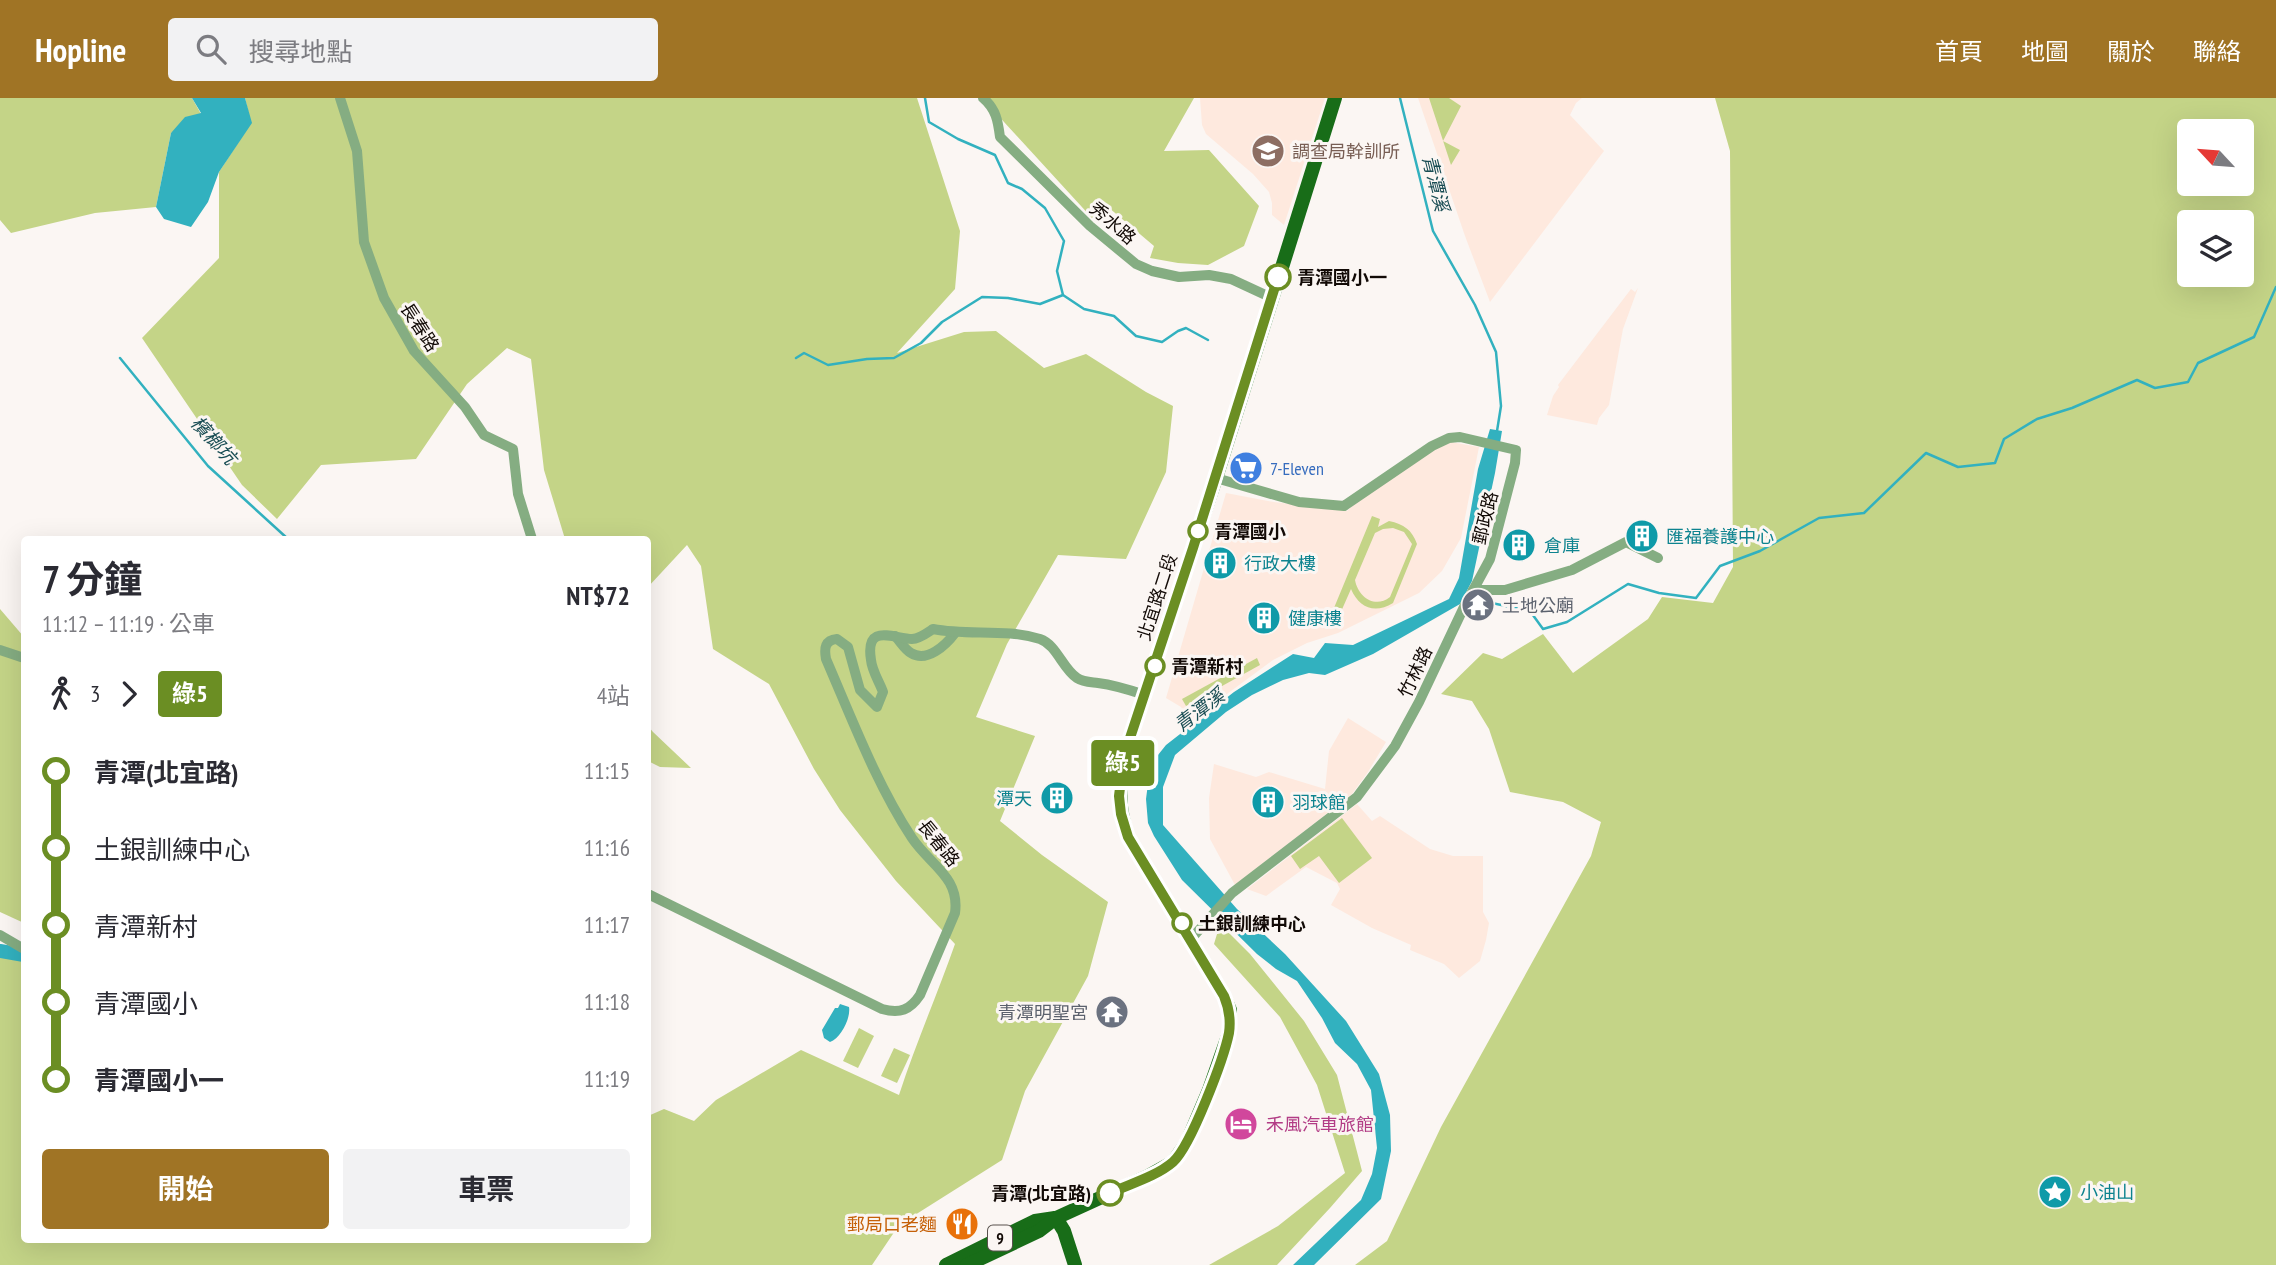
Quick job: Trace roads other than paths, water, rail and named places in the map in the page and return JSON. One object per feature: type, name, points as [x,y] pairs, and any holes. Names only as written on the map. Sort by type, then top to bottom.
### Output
[{"type":"main road","name":"北宜路二段","points":[[1056,1218],[1173,1162],[1188,1142],[1229,1033],[1230,1010],[1224,996],[1128,837],[1119,796],[1124,756],[1216,478],[1335,98]]},
{"type":"main road","name":"9","points":[[946,1265],[1035,1221],[1056,1218]]},
{"type":"main road","name":"9","points":[[967,1265],[1039,1231],[1056,1218]]},
{"type":"main road","points":[[1056,1218],[1064,1231],[1075,1265]]},
{"type":"street","name":"長春路","points":[[340,98],[357,151],[364,242],[384,298],[414,351],[465,407],[484,435],[513,449],[519,494],[530,536]]},
{"type":"street","name":"秀水路","points":[[983,98],[997,116],[1000,137],[1090,226],[1136,264],[1179,277],[1209,275],[1231,279],[1272,298]]},
{"type":"street","name":"郵政路","points":[[1216,478],[1299,502],[1344,506],[1432,446],[1449,438],[1460,437],[1516,450],[1490,559],[1473,590]]},
{"type":"street","points":[[1473,590],[1505,590],[1572,570],[1626,542],[1658,558]]},
{"type":"street","name":"竹林路","points":[[1191,939],[1232,893],[1357,797],[1371,781],[1395,746],[1419,702],[1473,590]]},
{"type":"street","name":"長春路","points":[[651,895],[882,1009],[905,1011],[920,995],[942,948],[955,913],[957,899],[953,885],[914,840],[898,815],[859,735],[827,659],[827,643],[837,639],[848,647],[860,690],[877,707],[883,692],[870,658],[872,642],[876,636],[884,634],[915,639],[933,629],[955,633],[1020,633],[1045,641],[1080,680],[1145,695]]},
{"type":"street","points":[[895,635],[912,654],[925,656],[946,645],[955,633]]},
{"type":"street","points":[[0,650],[21,657]]},
{"type":"street","points":[[0,935],[21,946]]},
{"type":"water","points":[[192,98],[245,98],[252,123],[219,172],[208,202],[191,227],[164,219],[156,207],[171,133],[185,117],[201,113]]},
{"type":"water","points":[[1490,429],[1502,431],[1495,473],[1472,581],[1460,604],[1373,654],[1325,675],[1309,673],[1283,680],[1252,695],[1226,712],[1175,755],[1163,787],[1163,825],[1237,909],[1285,954],[1346,1021],[1379,1074],[1390,1115],[1391,1151],[1381,1199],[1314,1265],[1293,1265],[1361,1200],[1372,1174],[1377,1148],[1371,1090],[1357,1064],[1335,1043],[1297,981],[1257,954],[1182,880],[1148,823],[1146,799],[1149,776],[1158,755],[1166,745],[1234,692],[1293,654],[1314,658],[1325,643],[1353,645],[1449,599],[1459,578],[1478,469]]},
{"type":"water","points":[[840,1004],[849,1007],[848,1017],[841,1032],[830,1042],[824,1038],[822,1030]]},
{"type":"waterway","points":[[925,98],[929,122],[958,139],[995,155],[1008,183],[1022,189],[1045,208],[1064,241],[1057,271],[1063,295],[1084,309],[1114,316],[1136,336],[1162,342],[1186,328],[1208,340]]},
{"type":"waterway","name":"青潭溪","points":[[1400,98],[1433,231],[1475,305],[1496,352],[1501,406],[1497,431]]},
{"type":"waterway","points":[[1473,599],[1530,611],[1543,629],[1567,622],[1628,584],[1659,593],[1696,598],[1720,566],[1760,551],[1819,518],[1864,513],[1926,453],[1958,467],[1995,463],[2004,439],[2037,419],[2072,408],[2137,380],[2155,388],[2188,382],[2198,363],[2254,337],[2276,287]]},
{"type":"waterway","points":[[796,358],[804,353],[828,365],[894,358],[921,343],[942,322],[982,297],[1008,298],[1040,304],[1063,295]]},
{"type":"waterway","name":"檳榔坑","points":[[120,358],[208,466],[285,536]]},
{"type":"waterway","name":"檳榔坑","points":[[0,951],[21,954]]},
{"type":"place","name":"調查局幹訓所","points":[[1268,151]]},
{"type":"place","name":"青潭國小一","points":[[1278,277]]},
{"type":"place","name":"7-Eleven","points":[[1246,468]]},
{"type":"place","name":"青潭國小","points":[[1198,531]]},
{"type":"place","name":"匯福養護中心","points":[[1642,536]]},
{"type":"place","name":"倉庫","points":[[1519,545]]},
{"type":"place","name":"行政大樓","points":[[1220,563]]},
{"type":"place","name":"土地公廟","points":[[1478,605]]},
{"type":"place","name":"健康樓","points":[[1264,618]]},
{"type":"place","name":"青潭新村","points":[[1155,666]]},
{"type":"place","name":"潭天","points":[[1057,798]]},
{"type":"place","name":"羽球館","points":[[1268,802]]},
{"type":"place","name":"土銀訓練中心","points":[[1182,923]]},
{"type":"place","name":"青潭明聖宮","points":[[1112,1012]]},
{"type":"place","name":"禾風汽車旅館","points":[[1241,1124]]},
{"type":"place","name":"小油山","points":[[2055,1192]]},
{"type":"place","name":"青潭(北宜路)","points":[[1110,1193]]},
{"type":"place","name":"郵局口老麵","points":[[962,1224]]}]
